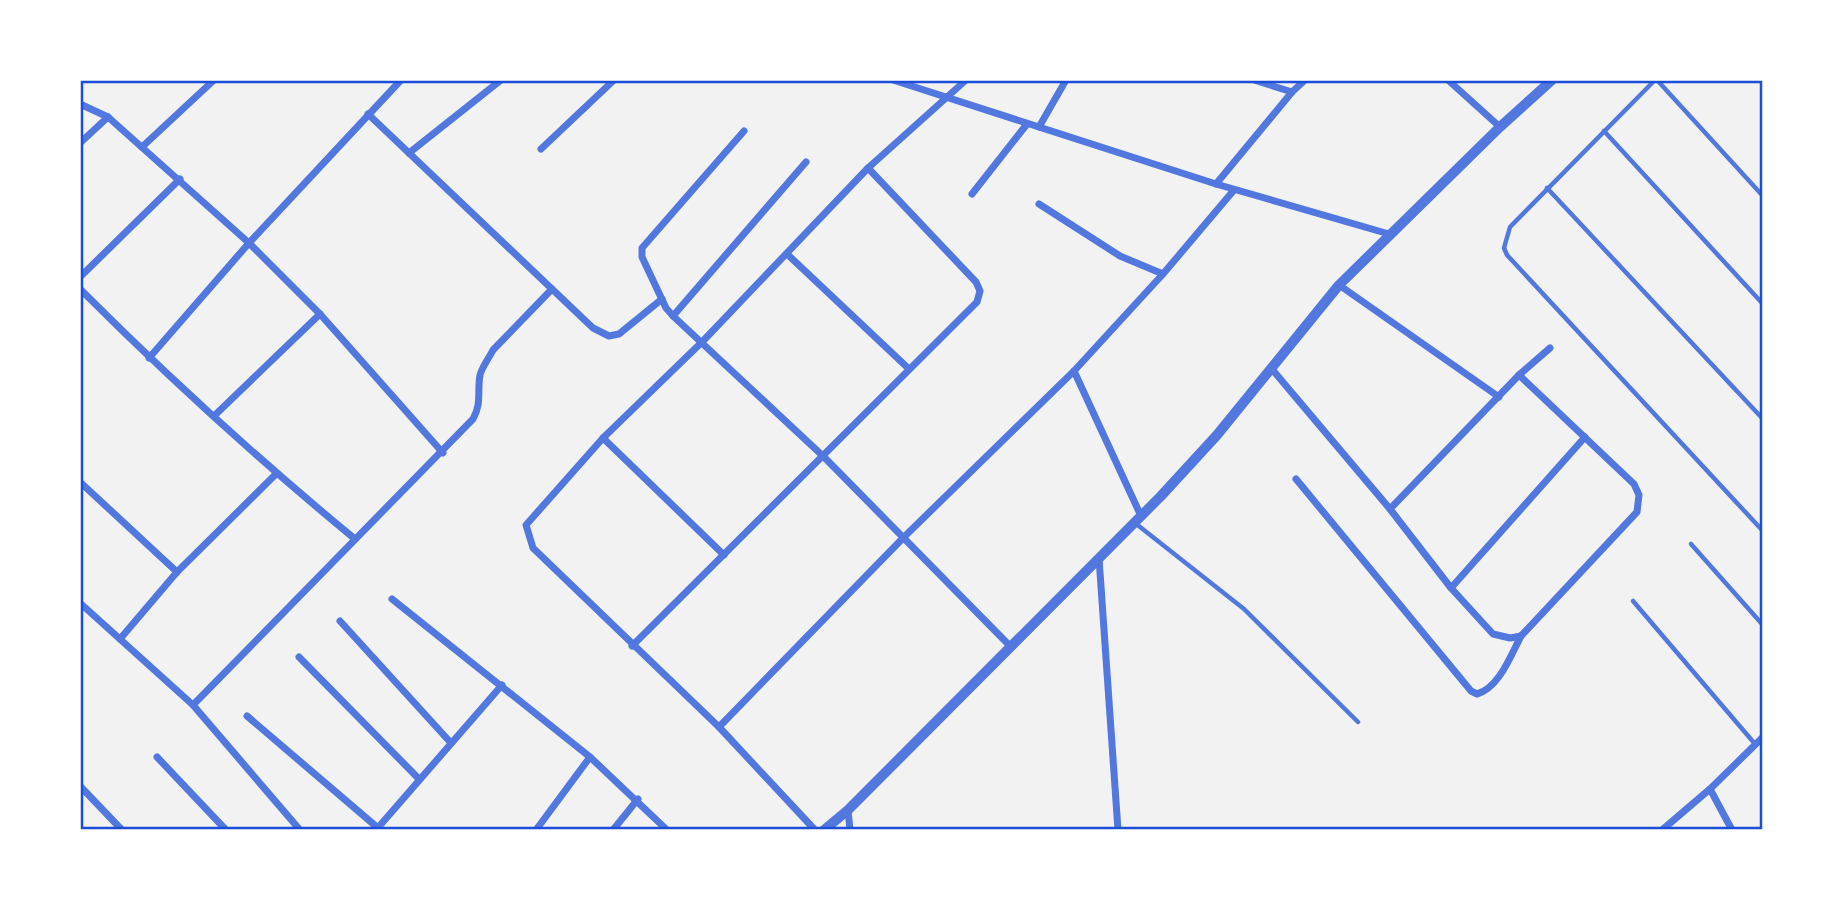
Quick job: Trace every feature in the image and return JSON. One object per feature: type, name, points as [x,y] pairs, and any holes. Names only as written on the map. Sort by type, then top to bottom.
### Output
[{"type":"street","points":[[142,147],[214,80]]},
{"type":"street","points":[[149,358],[249,243],[401,80]]},
{"type":"street","points":[[541,149],[614,80]]},
{"type":"street","points":[[893,80],[1234,190],[1389,234]]},
{"type":"street","points":[[815,830],[719,727],[533,548],[527,536],[526,525],[603,438],[703,341],[869,168],[948,99],[965,80]]},
{"type":"street","points":[[1039,127],[1066,80]]},
{"type":"street","points":[[1254,80],[1292,92]]},
{"type":"street","points":[[1216,184],[1305,80]]},
{"type":"street","points":[[1448,80],[1500,127]]},
{"type":"street","points":[[824,830],[848,810],[1009,645],[1138,520],[1217,435],[1339,285],[1500,127],[1552,80]]},
{"type":"street","points":[[409,153],[498,81]]},
{"type":"street","points":[[80,104],[108,117],[249,243],[320,314],[443,453]]},
{"type":"street","points":[[368,114],[593,328],[609,336],[630,328],[662,299]]},
{"type":"street","points":[[80,143],[108,117]]},
{"type":"street","points":[[972,194],[1027,124]]},
{"type":"street","points":[[744,131],[642,248],[642,257],[662,299],[673,316],[703,341],[824,457],[1009,645]]},
{"type":"street","points":[[673,316],[806,162]]},
{"type":"street","points":[[632,646],[970,311],[980,291],[976,282],[869,168]]},
{"type":"street","points":[[80,277],[180,179]]},
{"type":"street","points":[[719,727],[904,537],[1074,371],[1163,274],[1234,190]]},
{"type":"street","points":[[1039,204],[1120,256],[1163,274]]},
{"type":"street","points":[[787,254],[909,369]]},
{"type":"street","points":[[1339,285],[1499,397]]},
{"type":"street","points":[[80,289],[149,358],[276,474],[355,539]]},
{"type":"street","points":[[193,705],[443,453],[479,408],[480,376],[493,350],[552,289]]},
{"type":"street","points":[[214,416],[320,314]]},
{"type":"street","points":[[1390,509],[1519,375],[1550,348]]},
{"type":"street","points":[[1271,369],[1390,509],[1451,588],[1493,634],[1510,638],[1521,636]]},
{"type":"street","points":[[1074,371],[1138,520]]},
{"type":"street","points":[[1296,479],[1471,691],[1477,694],[1485,692],[1493,684],[1521,636],[1637,512],[1640,503],[1634,484],[1519,375]]},
{"type":"street","points":[[1451,588],[1586,437]]},
{"type":"street","points":[[603,438],[724,555]]},
{"type":"street","points":[[120,639],[177,572],[276,474]]},
{"type":"street","points":[[80,482],[177,572]]},
{"type":"street","points":[[1099,557],[1118,830]]},
{"type":"street","points":[[392,599],[590,757],[638,799],[667,830]]},
{"type":"street","points":[[80,603],[193,705],[300,830]]},
{"type":"street","points":[[340,621],[452,743]]},
{"type":"street","points":[[299,657],[419,779]]},
{"type":"street","points":[[247,716],[377,829],[502,685]]},
{"type":"street","points":[[1662,830],[1710,789],[1759,741]]},
{"type":"street","points":[[157,757],[226,830]]},
{"type":"street","points":[[536,830],[590,757]]},
{"type":"street","points":[[80,786],[122,830]]},
{"type":"street","points":[[1710,789],[1732,830]]},
{"type":"street","points":[[613,830],[638,799]]},
{"type":"street","points":[[848,810],[850,830]]},
{"type":"lane","points":[[1762,195],[1656,80],[1510,227],[1504,248],[1507,255],[1762,530]]},
{"type":"lane","points":[[1604,131],[1762,303]]},
{"type":"lane","points":[[1547,188],[1762,418]]},
{"type":"lane","points":[[1138,520],[1244,609],[1358,722]]},
{"type":"lane","points":[[1690,544],[1762,624]]},
{"type":"lane","points":[[1633,601],[1759,741]]}]
